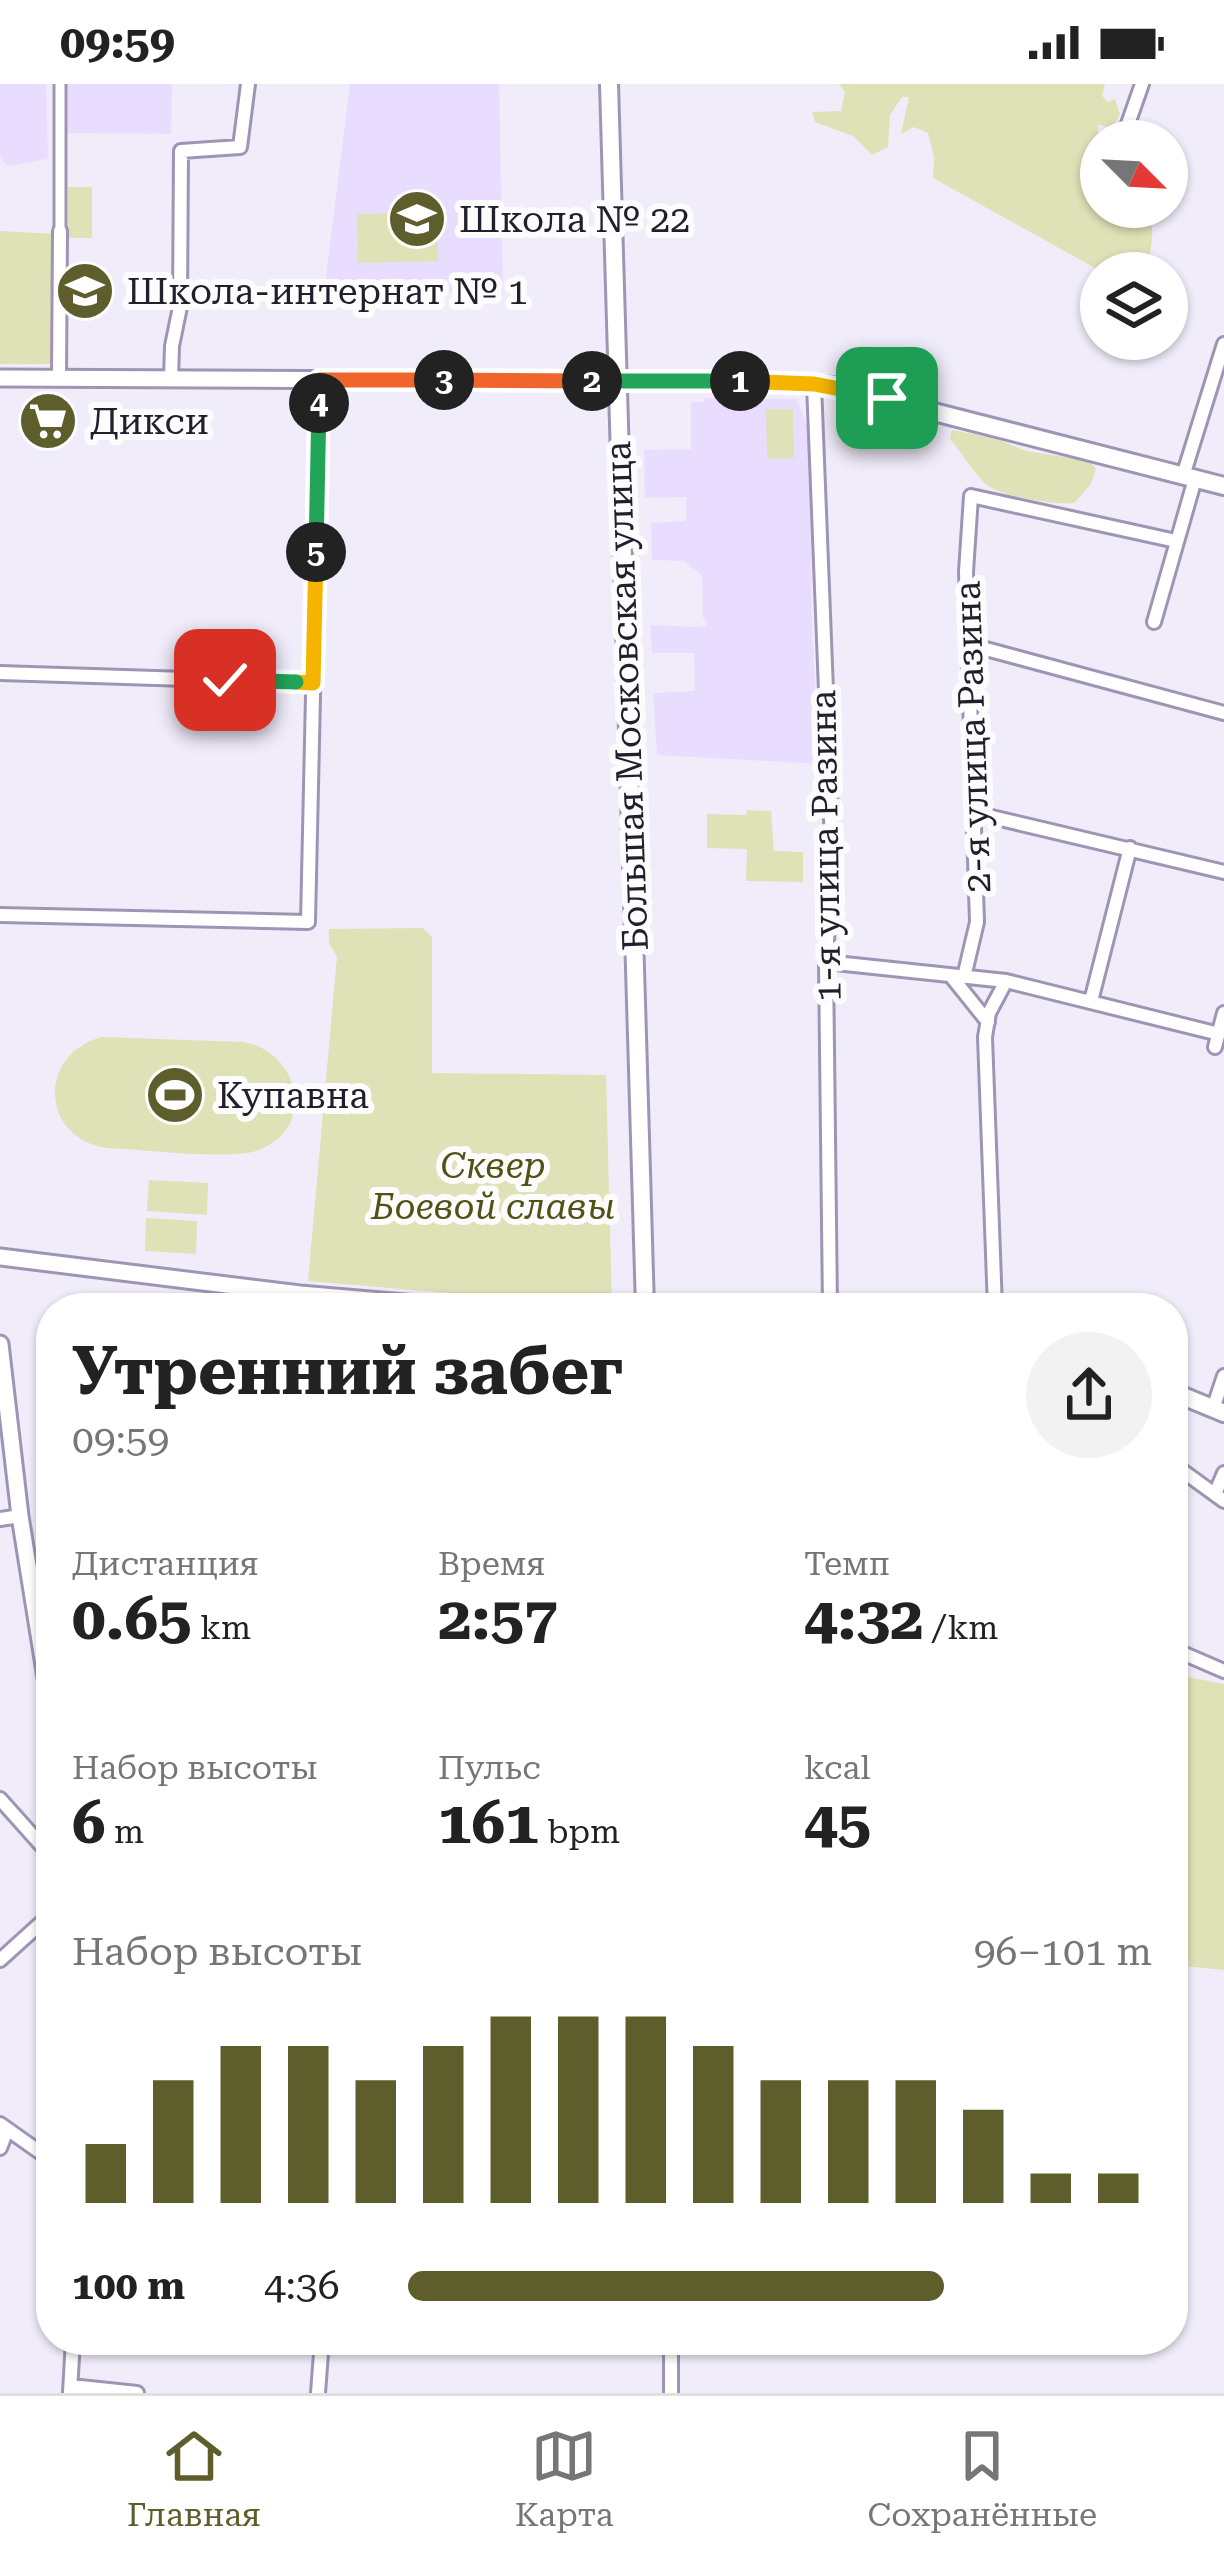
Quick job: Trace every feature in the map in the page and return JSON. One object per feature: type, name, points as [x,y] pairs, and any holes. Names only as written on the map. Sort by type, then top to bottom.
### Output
[{"type":"main road","name":"Большая Московская улица","points":[[609,84],[645,1293]]},
{"type":"main road","points":[[616,381],[814,384],[874,394],[1224,486]]},
{"type":"main road","points":[[1188,1398],[1219,1411]]},
{"type":"street","points":[[59,378],[61,84]]},
{"type":"street","points":[[171,379],[180,307],[181,152],[240,147],[248,84]]},
{"type":"street","points":[[1129,120],[1142,84]]},
{"type":"street","points":[[1154,622],[1224,344]]},
{"type":"street","points":[[0,378],[616,381]]},
{"type":"street","points":[[0,915],[308,922],[320,380]]},
{"type":"street","name":"1-я улица Разина","points":[[814,384],[832,844],[826,962],[830,1293]]},
{"type":"street","name":"2-я улица Разина","points":[[958,976],[977,922],[966,572],[971,496],[1176,541]]},
{"type":"street","points":[[971,645],[1224,713]]},
{"type":"street","points":[[0,673],[313,683]]},
{"type":"street","points":[[975,813],[1224,872]]},
{"type":"street","points":[[1091,1001],[1130,848]]},
{"type":"street","points":[[826,962],[1006,981],[1091,1001],[1217,1040],[1224,1013]]},
{"type":"street","points":[[958,976],[988,1022]]},
{"type":"street","points":[[994,1293],[986,1097],[988,1022],[1006,981]]},
{"type":"street","points":[[0,1257],[292,1293]]},
{"type":"street","points":[[0,1344],[36,1616]]},
{"type":"street","points":[[1219,1411],[1224,1376]]},
{"type":"street","points":[[1188,1475],[1220,1497],[1224,1474]]},
{"type":"street","points":[[0,1519],[20,1516]]},
{"type":"street","points":[[1188,1655],[1224,1671]]},
{"type":"street","points":[[0,1799],[36,1839]]},
{"type":"street","points":[[0,1960],[36,1928]]},
{"type":"street","points":[[0,2148],[4,2127],[36,2149]]},
{"type":"street","points":[[73,2355],[70,2390],[137,2393]]},
{"type":"street","points":[[318,2393],[321,2355]]},
{"type":"street","points":[[671,2355],[671,2393]]},
{"type":"shaded area","points":[[0,84],[46,84],[48,159],[7,166],[0,157]]},
{"type":"shaded area","points":[[64,84],[172,84],[171,134],[65,133]]},
{"type":"shaded area","name":"Школа № 22","points":[[350,84],[499,84],[503,292],[324,292]]},
{"type":"shaded area","points":[[704,398],[797,399],[809,432],[820,764],[657,755],[653,693],[695,691],[694,653],[652,653],[650,625],[696,627],[707,622],[702,576],[684,561],[652,560],[651,523],[686,521],[686,497],[645,498],[644,450],[691,449],[691,402],[704,402]]},
{"type":"green space","points":[[839,84],[1105,84],[1102,96],[1108,102],[1115,99],[1120,114],[1117,120],[1080,120],[1080,228],[1152,228],[1150,252],[1080,252],[1080,260],[933,178],[928,133],[914,127],[901,134],[909,97],[902,97],[890,115],[888,147],[872,155],[853,136],[815,122],[812,112],[841,111],[845,93]]},
{"type":"green space","points":[[68,187],[92,187],[92,238],[68,238]]},
{"type":"green space","points":[[437,213],[438,261],[358,263],[357,214]]},
{"type":"green space","points":[[0,231],[56,234],[54,364],[0,364]]},
{"type":"green space","points":[[766,409],[793,409],[794,458],[767,459]]},
{"type":"green space","points":[[952,430],[994,438],[1026,451],[1090,461],[1096,469],[1091,484],[1074,503],[1016,496],[983,481],[950,439]]},
{"type":"green space","points":[[747,810],[771,811],[774,851],[803,852],[803,882],[746,881],[747,849],[707,848],[707,814],[746,815]]},
{"type":"green space","name":"Сквер Боевой славы","points":[[423,928],[432,937],[432,1073],[606,1075],[612,1293],[448,1293],[308,1281],[337,956],[329,944],[329,929]]},
{"type":"green space","name":"Купавна","points":[[102,1037],[242,1042],[262,1048],[277,1059],[294,1091],[289,1125],[278,1139],[245,1153],[107,1148],[85,1141],[59,1113],[57,1077],[81,1046]]},
{"type":"green space","points":[[149,1180],[208,1183],[207,1215],[147,1211]]},
{"type":"green space","points":[[146,1218],[197,1221],[196,1254],[145,1251]]},
{"type":"green space","points":[[1188,1677],[1224,1684],[1224,1970],[1188,1966]]},
{"type":"place","name":"Школа № 22","points":[[417,219]]},
{"type":"place","name":"Школа-интернат № 1","points":[[85,291]]},
{"type":"place","name":"Дикси","points":[[48,421]]},
{"type":"place","name":"Купавна","points":[[175,1095]]},
{"type":"route","points":[[225,680],[313,683],[320,380],[754,381],[832,386],[887,398]]}]
